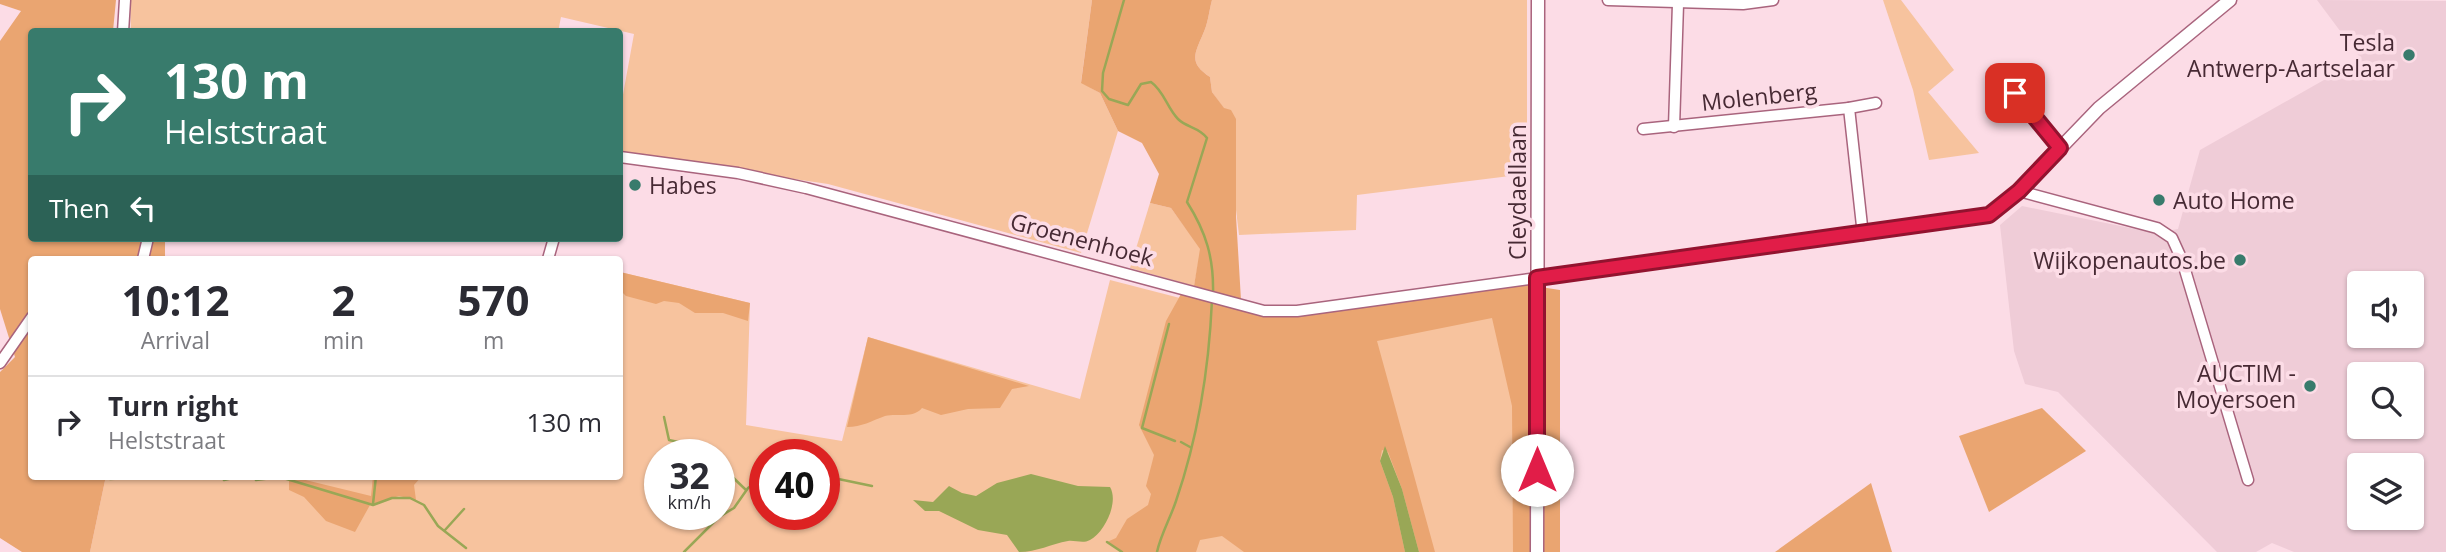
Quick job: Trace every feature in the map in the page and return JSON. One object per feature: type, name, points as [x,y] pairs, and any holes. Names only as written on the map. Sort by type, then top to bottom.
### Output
[{"type":"street","points":[[123,28],[125,0]]},
{"type":"street","name":"Cleydaellaan","points":[[1537,552],[1538,0]]},
{"type":"street","points":[[1608,0],[1678,4],[1744,4],[1773,0]]},
{"type":"street","points":[[1537,278],[1863,235],[1989,215],[2019,191],[2060,148],[2145,68],[2230,0]]},
{"type":"street","name":"Molenberg","points":[[1674,127],[1678,4]]},
{"type":"street","points":[[2000,75],[2060,148]]},
{"type":"street","name":"Molenberg","points":[[1643,129],[1876,103]]},
{"type":"street","name":"Molenberg","points":[[1849,108],[1863,235]]},
{"type":"street","name":"Groenenhoek","points":[[623,156],[738,173],[806,188],[1264,311],[1285,312],[1537,278]]},
{"type":"street","points":[[2019,191],[2157,228],[2172,238],[2182,260],[2248,480]]},
{"type":"street","points":[[0,363],[28,323]]},
{"type":"shaded area","points":[[0,0],[116,0],[113,28],[28,28],[28,242],[165,242],[165,256],[28,256],[28,480],[105,480],[90,552],[22,552],[0,538],[0,372],[15,357],[0,309],[0,41],[21,11],[0,4]]},
{"type":"shaded area","points":[[130,0],[1092,0],[1081,82],[1100,93],[1118,131],[1081,253],[828,184],[623,153],[623,94],[634,34],[623,31],[623,28],[608,28],[561,17],[559,28],[131,28]]},
{"type":"shaded area","points":[[1092,0],[1212,0],[1195,58],[1199,67],[1210,77],[1212,92],[1224,108],[1231,110],[1236,119],[1236,216],[1241,300],[1194,286],[1200,249],[1171,208],[1150,203],[1159,174],[1142,143],[1118,131],[1100,93],[1081,83]]},
{"type":"shaded area","points":[[1212,0],[1527,0],[1527,174],[1357,195],[1356,230],[1239,235],[1224,109],[1212,92],[1210,77],[1199,67],[1195,58]]},
{"type":"shaded area","points":[[1883,0],[1901,0],[1954,70],[1928,92],[1979,153],[1929,160],[1913,90]]},
{"type":"shaded area","points":[[2317,0],[2446,1],[2446,552],[2294,552],[2272,543],[2256,552],[2217,552],[2058,392],[2025,384],[2014,351],[2000,225],[2022,206],[2155,233],[2178,229],[2200,150],[2361,59]]},
{"type":"shaded area","points":[[1150,203],[1171,208],[1201,249],[1194,286],[1130,268]]},
{"type":"shaded area","points":[[623,273],[750,303],[746,425],[830,439],[749,439],[749,530],[840,530],[840,441],[868,337],[1080,399],[1110,280],[1281,324],[1514,288],[1519,552],[90,552],[105,480],[623,480]]},
{"type":"shaded area","points":[[623,273],[750,303],[748,321],[723,313],[695,313],[679,303],[664,301],[656,304],[623,293]]},
{"type":"shaded area","points":[[1514,283],[1560,290],[1560,552],[1513,552],[1512,406],[1492,318],[1377,341],[1435,552],[1419,552],[1402,489],[1388,452],[1382,450],[1380,461],[1393,497],[1405,552],[1244,552],[1222,536],[1200,540],[1196,552],[1122,552],[1107,542],[1116,538],[1127,519],[1148,505],[1151,494],[1146,486],[1154,455],[1139,425],[1166,321],[1181,294],[1252,312],[1298,316]]},
{"type":"shaded area","points":[[868,337],[1029,386],[1012,389],[1000,408],[968,409],[941,415],[922,408],[914,413],[885,416],[862,425],[847,427]]},
{"type":"shaded area","points":[[2042,408],[2086,451],[1989,512],[1959,436]]},
{"type":"shaded area","points":[[1385,446],[1402,489],[1419,552],[1405,552],[1393,497],[1380,461]]},
{"type":"shaded area","points":[[1031,474],[1078,486],[1110,487],[1112,508],[1096,536],[1087,541],[1068,541],[1019,552],[1007,535],[978,530],[939,511],[925,511],[913,500],[933,502],[949,486],[976,496],[997,483]]},
{"type":"shaded area","points":[[289,480],[305,480],[371,496],[373,480],[418,480],[414,485],[416,500],[399,496],[370,505],[355,532],[326,521],[304,497],[289,490]]},
{"type":"shaded area","points":[[1871,483],[1892,552],[1775,552]]},
{"type":"waterway","points":[[1124,0],[1103,73],[1102,91],[1109,99],[1128,105],[1141,84],[1151,82],[1178,119],[1207,138],[1187,202],[1208,246],[1213,294]]},
{"type":"waterway","points":[[1157,552],[1184,477],[1196,427],[1205,377],[1212,300]]},
{"type":"waterway","points":[[1169,324],[1142,428],[1175,441]]},
{"type":"waterway","points":[[664,417],[669,439]]},
{"type":"waterway","points":[[1181,442],[1190,447]]},
{"type":"waterway","points":[[735,479],[746,490]]},
{"type":"waterway","points":[[840,479],[872,486]]},
{"type":"waterway","points":[[290,480],[373,505],[392,498],[410,498],[424,505],[438,526],[466,548]]},
{"type":"waterway","points":[[373,504],[376,480]]},
{"type":"waterway","points":[[684,552],[719,517],[734,508],[749,487]]},
{"type":"waterway","points":[[445,530],[464,509]]},
{"type":"waterway","points":[[1107,542],[1122,552]]},
{"type":"place","name":"Tesla Antwerp-Aartselaar","points":[[2409,55]]},
{"type":"place","name":"Habes","points":[[635,185]]},
{"type":"place","name":"Auto Home","points":[[2159,200]]},
{"type":"place","name":"Wijkopenautos.be","points":[[2240,260]]},
{"type":"place","name":"AUCTIM - Moyersoen","points":[[2310,386]]},
{"type":"route","points":[[1537,470],[1537,278],[1863,235],[1989,215],[2019,191],[2060,148],[2015,93]]}]
